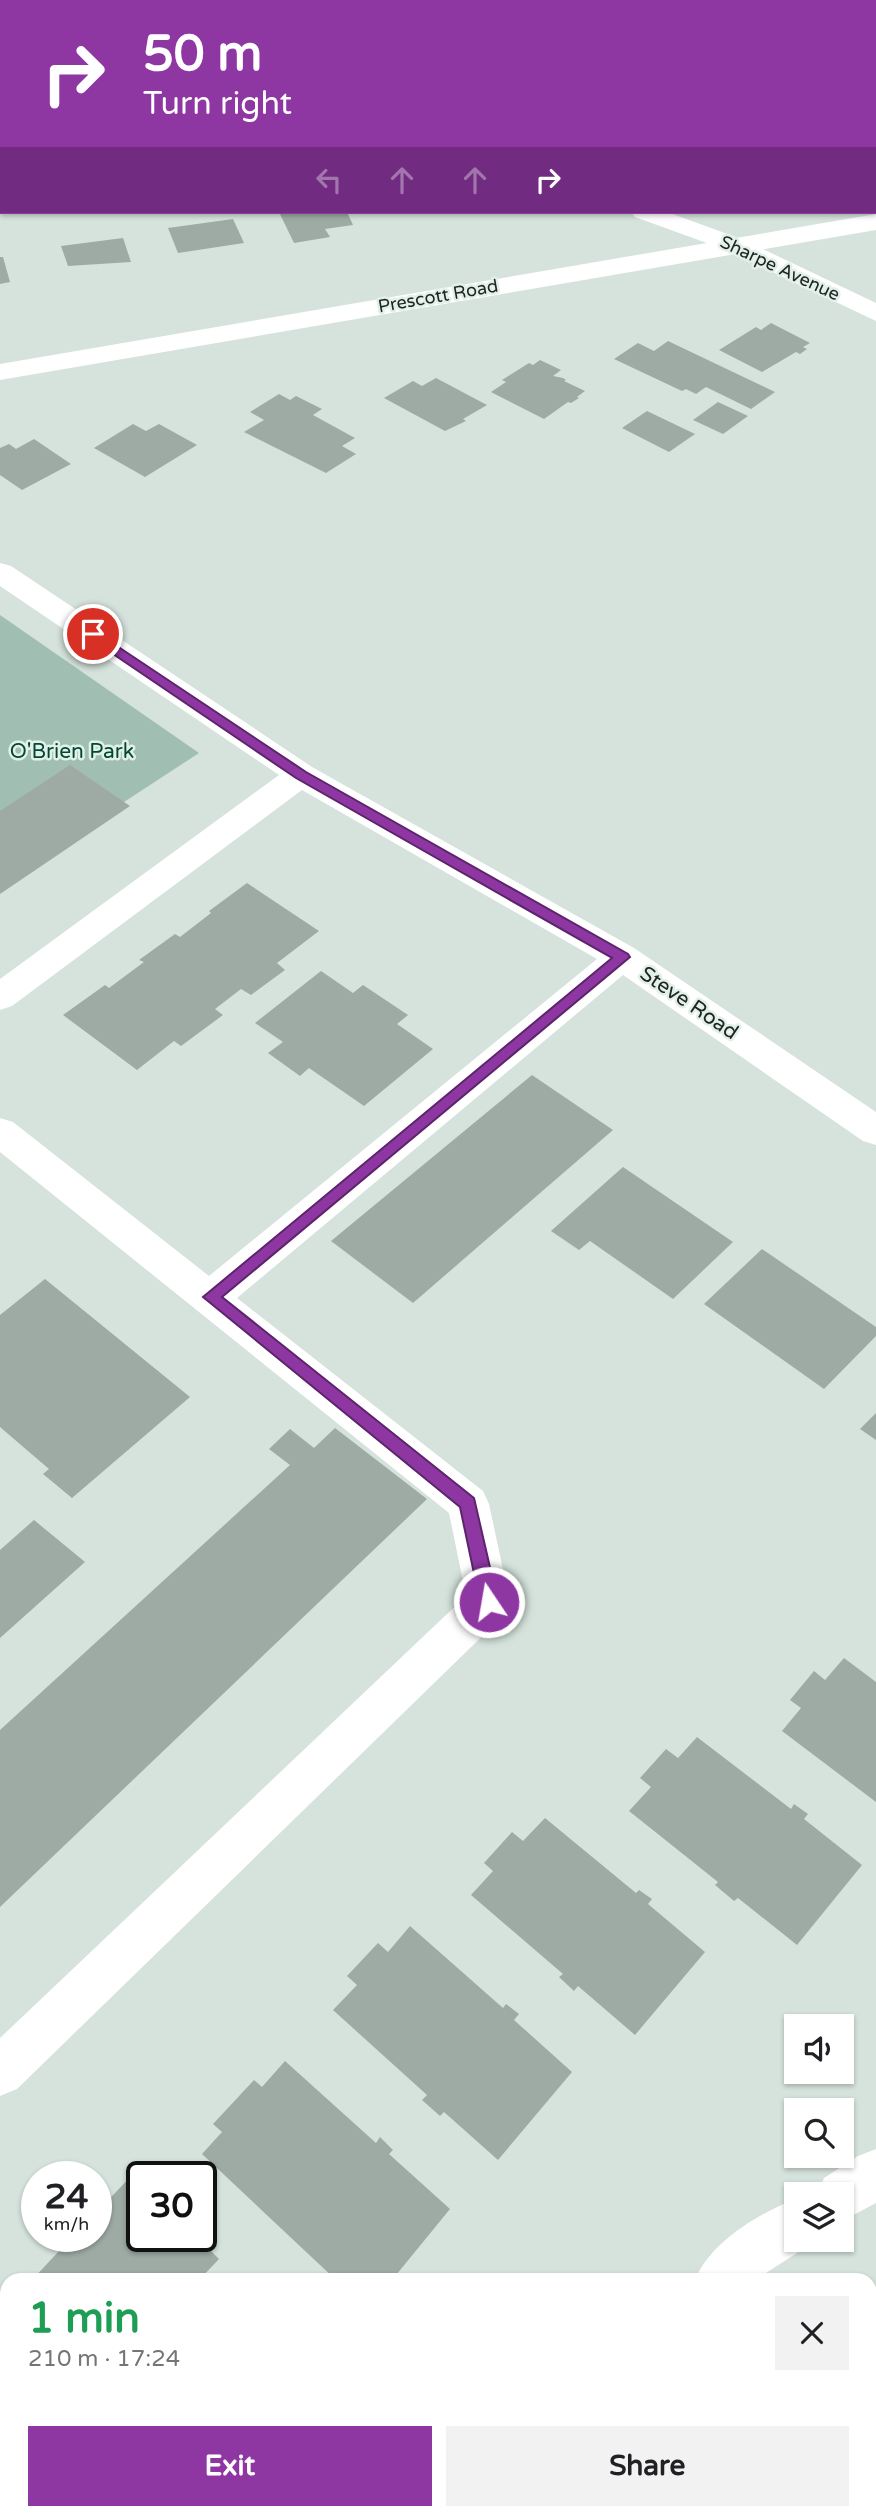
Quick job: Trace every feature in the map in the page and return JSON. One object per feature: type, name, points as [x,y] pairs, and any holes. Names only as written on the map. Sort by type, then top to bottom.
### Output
[{"type":"street","name":"Sharpe Avenue","points":[[650,214],[735,245],[876,313]]},
{"type":"street","name":"Prescott Road","points":[[0,372],[876,222]]},
{"type":"street","name":"Steve Road","points":[[0,572],[301,775],[622,957],[876,1131]]},
{"type":"street","points":[[0,997],[301,775]]},
{"type":"street","points":[[211,1297],[622,957]]},
{"type":"street","points":[[0,1132],[211,1297],[468,1504],[489,1602],[0,2072]]},
{"type":"street","points":[[728,2273],[738,2261],[784,2232]]},
{"type":"green space","name":"O'Brien Park","points":[[0,615],[199,753],[0,883]]},
{"type":"building","points":[[280,214],[348,214],[353,225],[325,229],[330,237],[294,243]]},
{"type":"building","points":[[233,219],[244,243],[178,253],[168,228]]},
{"type":"building","points":[[123,238],[131,262],[68,266],[61,246]]},
{"type":"building","points":[[0,257],[3,257],[10,282],[0,284]]},
{"type":"building","points":[[771,323],[810,343],[803,347],[807,349],[800,354],[796,352],[762,372],[719,350],[756,327],[761,330]]},
{"type":"building","points":[[668,341],[775,392],[751,409],[706,387],[696,394],[686,389],[682,391],[614,359],[638,343],[654,351]]},
{"type":"building","points":[[540,360],[561,370],[553,376],[563,378],[585,391],[577,397],[579,398],[568,402],[544,419],[491,392],[506,382],[502,380],[529,363],[533,365]]},
{"type":"building","points":[[436,378],[487,405],[463,419],[466,421],[445,431],[384,398],[413,381],[422,386]]},
{"type":"building","points":[[279,394],[290,400],[296,396],[322,409],[313,415],[355,438],[342,446],[356,454],[326,473],[244,432],[264,420],[250,412]]},
{"type":"building","points":[[718,402],[748,416],[723,434],[693,420]]},
{"type":"building","points":[[647,411],[695,434],[669,452],[622,428]]},
{"type":"building","points":[[133,424],[146,431],[159,424],[197,445],[145,477],[94,448]]},
{"type":"building","points":[[34,439],[71,464],[22,490],[0,475],[0,448],[9,444],[16,449]]},
{"type":"building","points":[[70,765],[130,806],[0,894],[0,811]]},
{"type":"building","points":[[247,883],[319,931],[277,963],[285,970],[251,995],[241,989],[215,1009],[223,1015],[181,1046],[174,1041],[137,1070],[63,1015],[105,985],[109,988],[144,962],[139,960],[175,934],[180,937]]},
{"type":"building","points":[[321,971],[353,993],[363,985],[408,1015],[397,1024],[433,1049],[364,1106],[309,1068],[300,1076],[268,1053],[283,1042],[255,1023]]},
{"type":"building","points":[[532,1075],[613,1130],[413,1303],[331,1241]]},
{"type":"building","points":[[623,1167],[733,1242],[673,1299],[590,1241],[579,1250],[551,1231]]},
{"type":"building","points":[[762,1249],[876,1327],[876,1336],[824,1389],[704,1304]]},
{"type":"building","points":[[45,1279],[190,1397],[72,1498],[43,1474],[49,1469],[0,1427],[0,1315]]},
{"type":"building","points":[[876,1413],[876,1440],[860,1429]]},
{"type":"building","points":[[335,1428],[427,1499],[0,1907],[0,1730],[290,1465],[269,1449],[290,1429],[314,1448]]},
{"type":"building","points":[[34,1520],[85,1562],[0,1638],[0,1550]]},
{"type":"building","points":[[844,1658],[876,1682],[876,1802],[782,1731],[801,1708],[790,1700],[814,1671],[825,1680]]},
{"type":"building","points":[[697,1737],[791,1809],[794,1804],[808,1814],[804,1819],[862,1865],[797,1945],[738,1898],[734,1901],[715,1885],[718,1882],[629,1811],[651,1787],[640,1778],[666,1749],[678,1758]]},
{"type":"building","points":[[545,1818],[636,1893],[639,1890],[652,1899],[648,1904],[705,1952],[635,2035],[578,1986],[574,1991],[559,1977],[563,1974],[471,1895],[493,1871],[484,1863],[512,1832],[523,1841]]},
{"type":"building","points":[[410,1926],[503,2008],[506,2004],[519,2014],[514,2020],[572,2072],[498,2160],[444,2112],[440,2116],[422,2100],[427,2095],[333,2010],[357,1985],[347,1976],[378,1943],[388,1952]]},
{"type":"building","points":[[285,2061],[376,2143],[380,2137],[393,2150],[389,2154],[450,2209],[398,2273],[329,2273],[217,2168],[217,2161],[209,2161],[202,2154],[222,2132],[213,2124],[254,2080],[262,2087]]},
{"type":"building","points":[[126,2181],[126,2252],[212,2252],[219,2259],[206,2273],[39,2273],[58,2252],[112,2252],[112,2196]]},
{"type":"route","points":[[93,634],[301,775],[622,957],[211,1297],[468,1504],[489,1602]]}]
